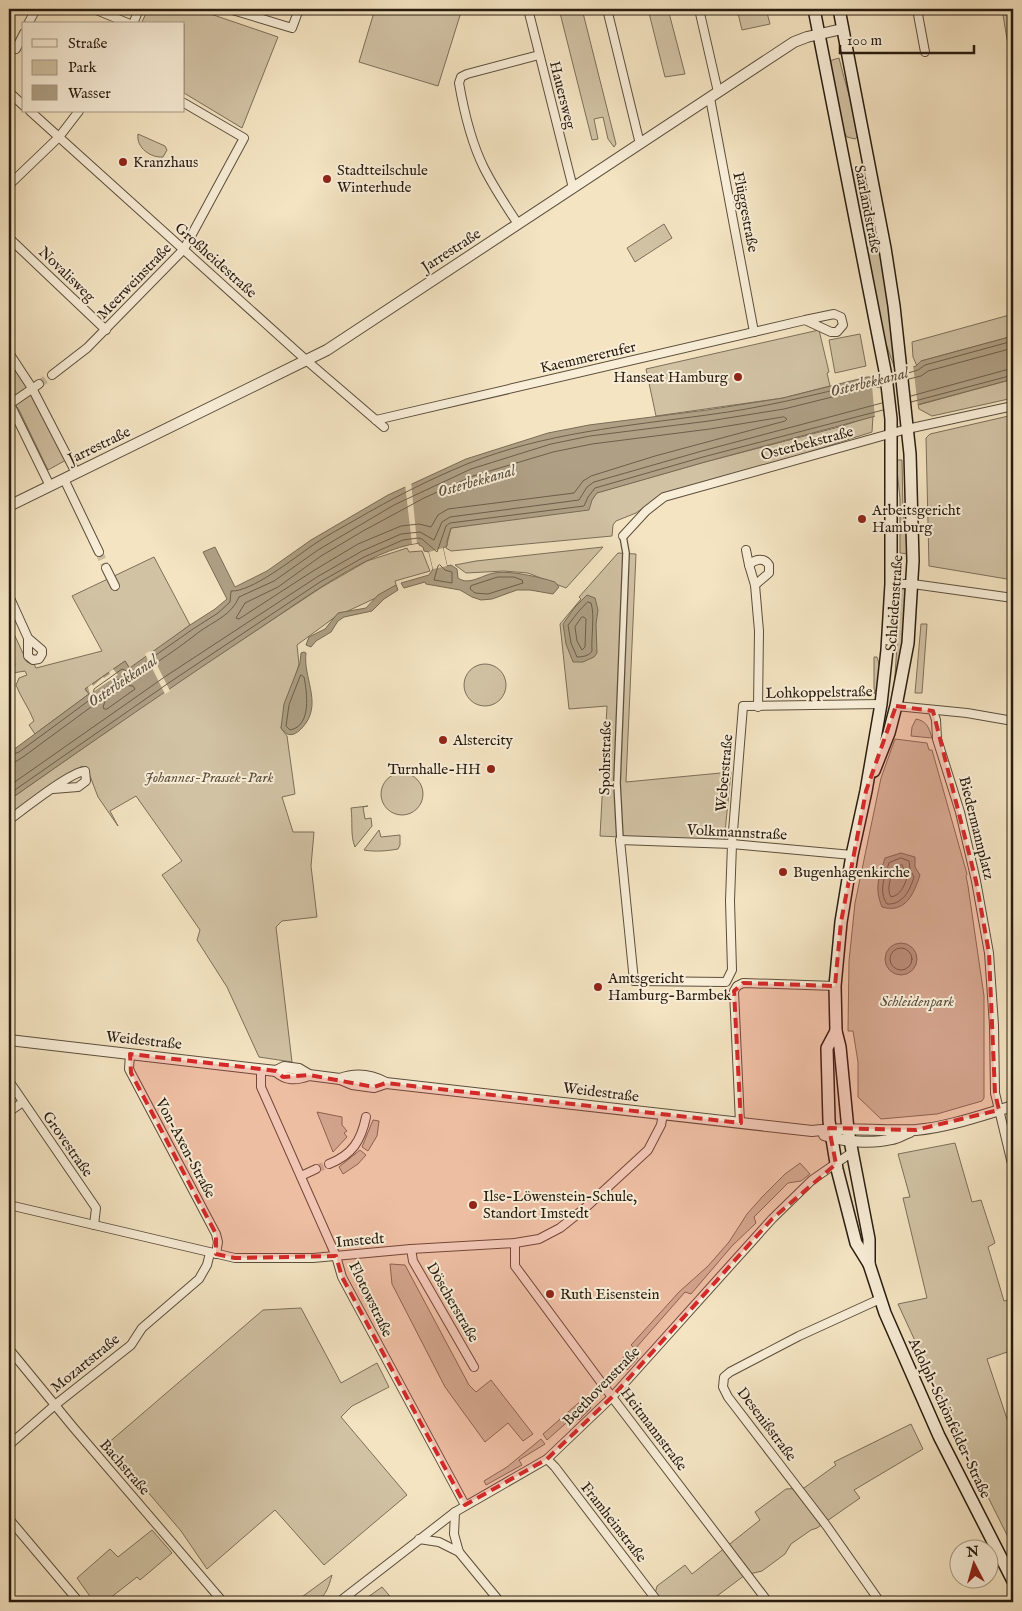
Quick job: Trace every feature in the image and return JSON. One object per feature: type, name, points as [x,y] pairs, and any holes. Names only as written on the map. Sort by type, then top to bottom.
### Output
[{"type":"main road","name":"Saarlandstraße","points":[[814,9],[891,414]]},
{"type":"main road","name":"Saarlandstraße","points":[[839,9],[885,248],[901,366],[905,411]]},
{"type":"main road","name":"Schleidenstraße","points":[[896,706],[908,644],[913,584],[910,454],[905,411]]},
{"type":"main road","name":"Schleidenstraße","points":[[881,704],[891,584],[891,414]]},
{"type":"main road","points":[[866,791],[889,733],[896,706],[881,704],[866,791],[852,854],[841,922],[835,986],[836,1031],[840,1047],[848,1135],[869,1239],[869,1264]]},
{"type":"main road","points":[[836,1031],[827,1048],[830,1133],[856,1243],[869,1264]]},
{"type":"main road","name":"Adolph-Schönfelder-Straße","points":[[869,1264],[880,1299],[906,1364],[939,1436],[1013,1581]]},
{"type":"street","points":[[29,22],[36,9]]},
{"type":"street","points":[[94,9],[126,22]]},
{"type":"street","points":[[132,22],[139,9]]},
{"type":"street","points":[[230,9],[292,28],[299,9]]},
{"type":"street","name":"Hauersweg","points":[[528,9],[573,188]]},
{"type":"street","points":[[607,9],[640,144]]},
{"type":"street","name":"Flüggestraße","points":[[699,9],[754,332]]},
{"type":"street","points":[[917,9],[925,52]]},
{"type":"street","name":"Jarrestraße","points":[[9,506],[327,350],[794,42],[842,29]]},
{"type":"street","points":[[16,49],[22,37]]},
{"type":"street","points":[[518,224],[490,180],[478,154],[468,125],[459,83],[461,78],[467,74],[539,55]]},
{"type":"street","points":[[9,92],[22,104]]},
{"type":"street","name":"Meerweinstraße","points":[[52,375],[87,348],[106,330],[184,249],[244,138],[185,105]]},
{"type":"street","name":"Großheidestraße","points":[[31,112],[306,360],[384,427]]},
{"type":"street","points":[[9,185],[79,112]]},
{"type":"street","name":"Novalisweg","points":[[9,238],[106,330]]},
{"type":"street","name":"Kaemmererufer","points":[[376,420],[805,320]]},
{"type":"street","points":[[9,353],[35,386],[76,473]]},
{"type":"street","points":[[35,386],[9,403],[50,486]]},
{"type":"street","name":"Osterbekstraße","points":[[623,536],[646,511],[664,497],[907,429],[1013,406]]},
{"type":"street","name":"Jarrestraße","points":[[64,479],[99,552]]},
{"type":"street","name":"Spohrstraße","points":[[623,536],[626,553],[617,783],[620,840],[634,981],[726,982],[728,979]]},
{"type":"street","points":[[746,550],[754,585],[759,631],[758,707]]},
{"type":"street","points":[[749,565],[757,559],[763,560],[769,565],[768,573],[754,585]]},
{"type":"street","points":[[106,568],[115,586]]},
{"type":"street","points":[[891,584],[913,584],[1013,598]]},
{"type":"street","points":[[9,596],[28,638]]},
{"type":"street","name":"Lohkoppelstraße","points":[[758,707],[881,704]]},
{"type":"street","name":"Weberstraße","points":[[728,979],[732,970],[730,901],[732,844],[743,706],[758,707]]},
{"type":"street","points":[[896,706],[967,713],[1013,721]]},
{"type":"street","name":"Biedermannplatz","points":[[933,711],[938,739],[960,812],[976,881],[989,953],[994,1025],[994,1093],[1013,1168]]},
{"type":"street","points":[[9,820],[53,789]]},
{"type":"street","name":"Volkmannstraße","points":[[620,840],[732,844],[852,854]]},
{"type":"street","points":[[740,1123],[734,991],[743,983],[835,986]]},
{"type":"street","name":"Weidestraße","points":[[9,1040],[276,1071],[284,1067],[298,1069],[309,1075],[340,1079],[353,1074],[376,1077],[386,1083],[848,1135],[875,1141],[892,1139],[916,1130]]},
{"type":"street","name":"Von-Axen-Straße","points":[[130,1054],[129,1069],[216,1234],[218,1242],[213,1254]]},
{"type":"street","name":"Flotowstraße","points":[[261,1069],[261,1087],[336,1256],[342,1277],[465,1505]]},
{"type":"street","name":"Grovestraße","points":[[9,1081],[96,1208],[94,1225]]},
{"type":"street","points":[[10,1111],[23,1102]]},
{"type":"street","name":"Weidestraße","points":[[848,1135],[916,1130],[1013,1106]]},
{"type":"street","name":"Imstedt","points":[[9,1205],[235,1258],[313,1258],[411,1249],[515,1243],[539,1239],[560,1228],[584,1208],[648,1150],[661,1125],[663,1114]]},
{"type":"street","points":[[329,1164],[340,1160],[356,1145],[362,1134],[366,1117]]},
{"type":"street","points":[[851,1154],[875,1141]]},
{"type":"street","name":"Beethovenstraße","points":[[339,1602],[454,1512],[547,1459],[612,1397],[772,1219],[812,1180],[851,1154]]},
{"type":"street","points":[[301,1176],[316,1169]]},
{"type":"street","name":"Heitmannstraße","points":[[515,1243],[515,1266],[768,1602]]},
{"type":"street","name":"Döscherstraße","points":[[411,1249],[413,1261],[474,1367]]},
{"type":"street","name":"Mozartstraße","points":[[9,1446],[55,1405],[131,1345],[142,1328],[199,1279],[213,1254]]},
{"type":"street","name":"Desenißstraße","points":[[880,1299],[751,1360],[724,1377],[723,1387],[728,1397],[826,1525],[880,1602]]},
{"type":"street","name":"Bachstraße","points":[[9,1349],[222,1602]]},
{"type":"street","name":"Framheinstraße","points":[[547,1459],[658,1602]]},
{"type":"street","points":[[454,1512],[454,1534],[459,1552],[500,1602]]},
{"type":"street","points":[[9,1519],[79,1602]]},
{"type":"street","points":[[419,1539],[439,1542],[459,1552]]},
{"type":"street","points":[[1008,1602],[1013,1600]]},
{"type":"highlighted area","points":[[896,706],[933,711],[976,881],[989,953],[995,1093],[999,1110],[916,1130],[829,1128],[836,1164],[772,1219],[612,1397],[547,1459],[465,1505],[342,1277],[336,1256],[235,1258],[216,1254],[216,1234],[131,1073],[130,1054],[276,1071],[283,1077],[309,1075],[374,1087],[386,1083],[741,1123],[734,991],[743,983],[835,986],[841,922],[866,791]]},
{"type":"green space","points":[[148,9],[196,9],[278,37],[242,128],[185,94],[185,22],[142,22]]},
{"type":"green space","points":[[375,9],[462,9],[438,86],[359,62]]},
{"type":"green space","points":[[559,9],[582,9],[616,144],[614,147],[608,139],[603,117],[594,119],[598,139],[592,140]]},
{"type":"green space","points":[[648,9],[668,9],[685,74],[665,77]]},
{"type":"green space","points":[[737,9],[766,9],[770,24],[742,30]]},
{"type":"green space","points":[[1002,9],[1011,9],[1013,22],[1013,75]]},
{"type":"green space","points":[[839,58],[859,135],[855,139],[847,137],[841,127],[829,61]]},
{"type":"green space","points":[[138,134],[165,146],[167,150],[163,157],[154,156],[145,151],[139,144]]},
{"type":"green space","points":[[861,165],[866,168],[887,279],[897,368],[895,369],[877,319],[850,182],[852,170]]},
{"type":"green space","points":[[664,224],[672,238],[635,262],[627,248]]},
{"type":"green space","points":[[1013,314],[1013,336],[921,361],[917,366],[913,357],[912,342]]},
{"type":"green space","name":"Hanseat Hamburg","points":[[819,330],[829,372],[827,373],[830,386],[783,398],[656,416],[646,369]]},
{"type":"green space","points":[[860,334],[866,366],[835,373],[829,340]]},
{"type":"green space","points":[[9,361],[30,392],[66,460],[48,470],[19,410],[9,396]]},
{"type":"green space","points":[[1013,379],[1013,398],[932,416],[919,409],[918,405]]},
{"type":"green space","points":[[1013,415],[1013,580],[929,566],[926,438],[930,434]]},
{"type":"green space","points":[[873,416],[872,432],[662,495],[636,513],[616,521],[613,525],[612,536],[451,551],[446,548],[451,528],[502,520],[592,500],[596,493]]},
{"type":"green space","points":[[896,460],[902,460],[903,510],[908,554],[900,553],[900,499]]},
{"type":"green space","points":[[603,547],[566,588],[528,573],[504,571],[466,573],[455,565],[476,561]]},
{"type":"green space","name":"Johannes-Prassek-Park","points":[[407,548],[409,552],[422,551],[430,571],[395,581],[397,588],[335,617],[297,645],[299,664],[281,728],[287,736],[295,794],[282,797],[293,832],[314,832],[311,866],[317,917],[282,921],[276,927],[292,1062],[259,1057],[227,987],[197,940],[200,930],[162,875],[182,861],[136,796],[110,811],[118,826],[98,797],[90,776],[82,766],[9,816],[9,800],[172,686],[322,587],[367,561]]},
{"type":"green space","points":[[618,553],[636,554],[626,782],[731,772],[724,842],[600,836],[607,706],[569,709],[560,624],[581,599],[579,597]]},
{"type":"green space","points":[[154,557],[190,625],[130,669],[125,661],[85,689],[89,694],[35,734],[29,725],[34,721],[16,685],[19,678],[27,675],[25,671],[13,673],[15,664],[9,651],[9,623],[27,662],[34,664],[36,668],[102,651],[72,596]]},
{"type":"green space","points":[[901,589],[907,589],[902,651],[894,690],[897,646],[896,592]]},
{"type":"green space","points":[[921,624],[927,624],[922,693],[915,693]]},
{"type":"green space","points":[[874,657],[877,657],[880,671],[878,685],[874,694]]},
{"type":"green space","points":[[489,664],[497,667],[503,673],[506,685],[503,697],[497,703],[481,706],[473,703],[467,697],[464,681],[467,673],[473,667]]},
{"type":"green space","points":[[916,719],[923,721],[930,731],[932,738],[911,736],[912,727]]},
{"type":"green space","name":"Schleidenpark","points":[[895,739],[927,743],[929,750],[932,750],[967,874],[984,996],[984,1098],[982,1101],[937,1114],[881,1119],[858,1097],[858,1062],[853,1031],[848,1031],[849,961],[855,903],[881,778]]},
{"type":"green space","points":[[406,773],[414,776],[420,782],[423,794],[420,806],[414,812],[398,815],[390,812],[384,806],[381,790],[384,782],[390,776]]},
{"type":"green space","points":[[368,806],[363,807],[365,819],[371,818],[372,826],[355,847],[351,808]]},
{"type":"green space","points":[[379,830],[381,837],[400,835],[398,849],[364,850]]},
{"type":"green space","points":[[317,1112],[342,1117],[342,1125],[347,1131],[344,1133],[347,1137],[333,1152]]},
{"type":"green space","points":[[373,1120],[379,1121],[377,1136],[368,1151],[362,1147]]},
{"type":"green space","points":[[955,1143],[972,1202],[981,1200],[995,1243],[988,1247],[1004,1301],[1013,1299],[1013,1350],[987,1359],[1013,1437],[1013,1547],[976,1473],[898,1304],[927,1298],[903,1198],[910,1197],[898,1154]]},
{"type":"green space","points":[[360,1150],[366,1155],[358,1164],[343,1174],[339,1167]]},
{"type":"green space","points":[[800,1163],[810,1174],[801,1181],[788,1183],[754,1217],[756,1223],[732,1246],[691,1294],[685,1292],[635,1349],[631,1345],[679,1292],[708,1266],[729,1242],[747,1214],[785,1174]]},
{"type":"green space","points":[[390,1264],[405,1265],[469,1385],[476,1392],[491,1380],[533,1434],[523,1441],[508,1423],[485,1442],[445,1387],[392,1284]]},
{"type":"green space","points":[[301,1308],[341,1383],[377,1363],[389,1387],[352,1406],[341,1417],[407,1495],[324,1565],[275,1510],[207,1569],[181,1531],[107,1444],[263,1310]]},
{"type":"green space","points":[[629,1350],[638,1358],[627,1370],[619,1363]]},
{"type":"green space","points":[[583,1399],[591,1408],[579,1420],[574,1416],[547,1440],[543,1434]]},
{"type":"green space","points":[[911,1424],[923,1449],[854,1490],[860,1498],[791,1544],[785,1554],[762,1571],[745,1575],[709,1602],[653,1602],[657,1586],[685,1565],[692,1574],[760,1520],[755,1512],[786,1489],[804,1488],[836,1465],[834,1462]]},
{"type":"green space","points":[[541,1439],[545,1444],[519,1460],[522,1465],[486,1485],[484,1481],[507,1467]]},
{"type":"green space","points":[[152,1530],[172,1553],[140,1580],[137,1577],[105,1602],[94,1602],[77,1578],[110,1549],[118,1557]]},
{"type":"green space","points":[[332,1575],[327,1590],[321,1598],[295,1602]]},
{"type":"green space","points":[[382,1587],[395,1602],[361,1602]]},
{"type":"water","name":"Osterbekkanal","points":[[1013,336],[1013,379],[597,493],[592,500],[589,510],[451,528],[447,546],[443,548],[447,566],[451,565],[457,569],[458,578],[467,581],[501,572],[524,574],[555,582],[559,587],[553,594],[517,590],[492,599],[481,600],[460,590],[426,584],[425,582],[404,588],[401,583],[429,575],[433,569],[429,552],[424,551],[419,543],[400,547],[379,555],[338,577],[298,602],[9,800],[9,753],[89,694],[85,689],[125,661],[130,669],[227,599],[203,552],[215,547],[235,587],[267,571],[311,540],[388,495],[466,459],[548,433],[589,425],[783,398],[916,366],[921,361]]},
{"type":"water","points":[[396,585],[398,590],[384,599],[372,611],[344,617],[338,621],[331,632],[316,641],[311,647],[306,645],[309,637],[325,629],[338,613],[366,608],[378,595]]},
{"type":"water","points":[[587,595],[595,598],[598,610],[596,624],[597,653],[594,657],[583,662],[573,662],[566,644],[563,624],[575,607]]},
{"type":"water","points":[[301,653],[306,653],[312,706],[305,725],[298,732],[290,735],[281,728],[284,704],[300,663]]},
{"type":"water","points":[[901,853],[915,857],[915,867],[920,875],[918,882],[912,895],[903,905],[890,908],[882,907],[878,888],[879,877],[885,858]]},
{"type":"water","points":[[901,943],[907,944],[912,948],[916,953],[916,965],[912,970],[907,974],[901,975],[895,974],[890,970],[886,965],[885,959],[886,953],[890,948],[895,944]]},
{"type":"pier","points":[[913,364],[918,408],[875,418],[871,375]]},
{"type":"pier","points":[[411,481],[417,543],[412,544],[405,484]]},
{"type":"pier","points":[[443,548],[447,566],[433,569],[429,552]]},
{"type":"pier","points":[[150,651],[170,691],[165,694],[145,654]]},
{"type":"pier","points":[[113,669],[118,675],[90,694],[88,687],[92,684],[93,686],[103,677],[110,674],[109,672]]},
{"type":"tunnel","points":[[39,384],[52,375]]},
{"type":"tunnel","points":[[99,552],[106,568]]},
{"type":"tunnel","points":[[316,1169],[329,1164]]},
{"type":"place","name":"Kranzhaus","points":[[123,162]]},
{"type":"place","name":"Stadtteilschule Winterhude","points":[[327,179]]},
{"type":"place","name":"Hanseat Hamburg","points":[[738,377]]},
{"type":"place","name":"Arbeitsgericht Hamburg","points":[[862,519]]},
{"type":"place","name":"Alstercity","points":[[443,740]]},
{"type":"place","name":"Turnhalle-HH","points":[[491,769]]},
{"type":"place","name":"Bugenhagenkirche","points":[[783,872]]},
{"type":"place","name":"Amtsgericht Hamburg-Barmbek","points":[[598,987]]},
{"type":"place","name":"Ilse-Löwenstein-Schule, Standort Imstedt","points":[[473,1205]]},
{"type":"place","name":"Ruth Eisenstein","points":[[550,1294]]}]
